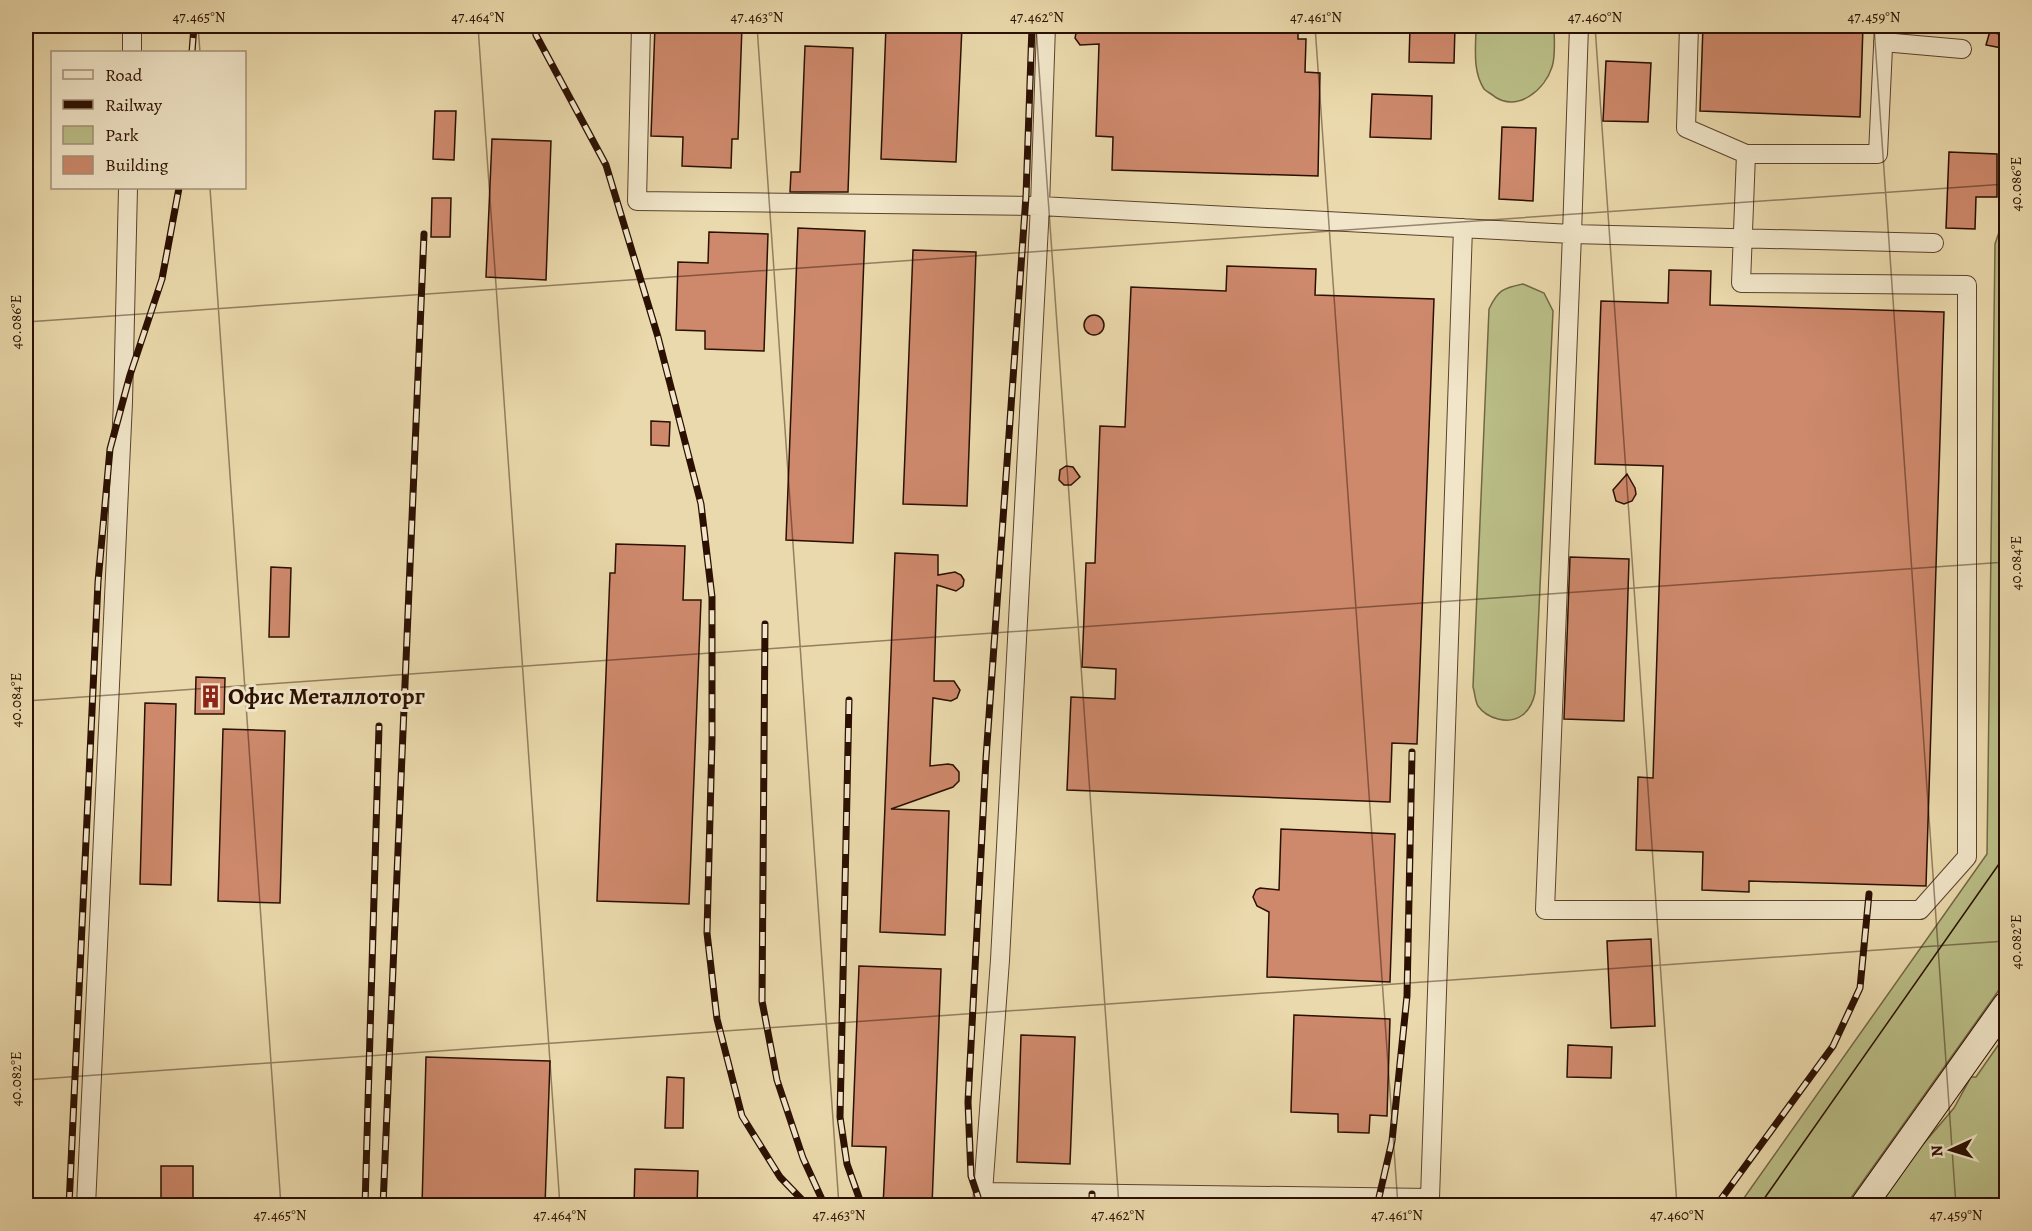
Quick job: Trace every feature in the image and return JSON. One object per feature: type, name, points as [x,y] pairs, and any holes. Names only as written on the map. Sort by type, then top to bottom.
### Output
[{"type":"main road","points":[[1863,1206],[2007,1005]]},
{"type":"street","points":[[132,26],[132,51]]},
{"type":"street","points":[[641,26],[637,201],[1040,206],[1572,234],[1934,243]]},
{"type":"street","points":[[1046,26],[1040,206],[1000,960],[982,1199],[1430,1198],[1463,228]]},
{"type":"street","points":[[1580,26],[1545,910],[1920,910],[1967,857],[1967,285],[1741,283],[1746,154]]},
{"type":"street","points":[[1689,26],[1686,128],[1746,154],[1878,154],[1883,34],[1962,49]]},
{"type":"street","points":[[86,1206],[122,414],[128,189]]},
{"type":"green space","points":[[1476,26],[1554,26],[1553,62],[1544,83],[1530,96],[1513,102],[1495,97],[1484,89],[1476,66]]},
{"type":"green space","points":[[2006,212],[2006,980],[1846,1205],[1739,1205],[1987,854],[1995,244]]},
{"type":"green space","points":[[1523,284],[1544,293],[1553,311],[1535,693],[1530,706],[1523,715],[1512,720],[1505,720],[1492,717],[1482,711],[1477,704],[1473,687],[1489,309],[1502,291]]},
{"type":"green space","points":[[2006,1034],[2006,1205],[1882,1206],[1896,1174],[1954,1108],[1971,1077],[1976,1077]]},
{"type":"building","points":[[655,26],[742,26],[738,139],[732,139],[731,168],[682,166],[683,137],[651,136]]},
{"type":"building","points":[[886,26],[962,26],[956,162],[881,159]]},
{"type":"building","points":[[1100,26],[1298,26],[1298,39],[1306,39],[1305,72],[1320,73],[1318,176],[1112,170],[1113,137],[1096,136],[1099,44],[1080,45],[1075,38],[1080,29],[1099,29]]},
{"type":"building","points":[[1410,26],[1455,26],[1454,63],[1409,62]]},
{"type":"building","points":[[1703,26],[1863,26],[1860,117],[1700,111]]},
{"type":"building","points":[[1990,31],[2007,37],[2007,49],[1986,45]]},
{"type":"building","points":[[805,46],[853,48],[848,192],[790,192],[791,172],[800,172]]},
{"type":"building","points":[[1606,61],[1651,63],[1648,122],[1603,121]]},
{"type":"building","points":[[1372,94],[1432,96],[1431,139],[1370,137]]},
{"type":"building","points":[[435,111],[456,111],[454,160],[433,159]]},
{"type":"building","points":[[1502,127],[1536,128],[1533,201],[1499,199]]},
{"type":"building","points":[[492,139],[551,141],[546,280],[486,277]]},
{"type":"building","points":[[1949,152],[1997,154],[1997,197],[1976,197],[1975,229],[1946,228]]},
{"type":"building","points":[[432,198],[451,198],[450,237],[431,237]]},
{"type":"building","points":[[798,228],[865,231],[853,543],[786,540]]},
{"type":"building","points":[[709,232],[768,234],[764,351],[705,349],[705,331],[676,330],[678,262],[708,263]]},
{"type":"building","points":[[913,250],[976,252],[967,506],[903,504]]},
{"type":"building","points":[[1227,266],[1316,269],[1315,295],[1434,299],[1417,744],[1392,743],[1390,802],[1067,790],[1071,697],[1115,699],[1116,669],[1082,667],[1086,563],[1095,563],[1100,426],[1125,427],[1131,287],[1226,291]]},
{"type":"building","points":[[1669,270],[1711,271],[1710,305],[1944,312],[1926,886],[1749,881],[1749,892],[1702,890],[1703,852],[1636,850],[1638,777],[1653,778],[1663,466],[1595,464],[1601,301],[1668,303]]},
{"type":"building","points":[[1094,315],[1101,318],[1104,325],[1101,332],[1094,335],[1087,332],[1084,325],[1087,318]]},
{"type":"building","points":[[651,421],[670,422],[669,446],[651,445]]},
{"type":"building","points":[[1066,466],[1073,467],[1080,477],[1071,485],[1064,485],[1059,480],[1060,470]]},
{"type":"building","points":[[1627,474],[1636,494],[1632,501],[1624,504],[1616,501],[1613,490]]},
{"type":"building","points":[[616,544],[685,546],[683,600],[701,600],[689,904],[597,901],[610,573],[615,573]]},
{"type":"building","points":[[895,553],[938,555],[938,575],[955,572],[964,580],[963,586],[956,591],[937,585],[934,681],[954,681],[960,690],[957,698],[951,701],[933,698],[930,766],[953,765],[959,772],[959,781],[953,787],[891,809],[949,811],[945,935],[880,932]]},
{"type":"building","points":[[1570,557],[1629,559],[1624,721],[1564,719]]},
{"type":"building","points":[[271,567],[291,568],[289,637],[269,637]]},
{"type":"building","name":"Офис Металлоторг","points":[[196,677],[225,678],[224,714],[195,714]]},
{"type":"building","points":[[145,703],[176,704],[171,885],[140,884]]},
{"type":"building","points":[[223,729],[285,731],[280,903],[218,901]]},
{"type":"building","points":[[1281,829],[1395,834],[1390,982],[1267,977],[1269,912],[1257,906],[1253,897],[1256,890],[1260,888],[1279,890]]},
{"type":"building","points":[[1651,939],[1655,1026],[1611,1028],[1607,941]]},
{"type":"building","points":[[859,966],[941,969],[932,1206],[883,1206],[886,1147],[852,1146]]},
{"type":"building","points":[[1294,1015],[1390,1019],[1387,1116],[1370,1115],[1369,1133],[1338,1132],[1338,1114],[1291,1112]]},
{"type":"building","points":[[1021,1035],[1075,1037],[1070,1164],[1017,1162]]},
{"type":"building","points":[[1568,1045],[1612,1047],[1611,1078],[1567,1077]]},
{"type":"building","points":[[426,1057],[550,1061],[545,1206],[422,1206]]},
{"type":"building","points":[[667,1077],[684,1078],[683,1128],[665,1128]]},
{"type":"building","points":[[161,1166],[193,1166],[193,1206],[161,1206]]},
{"type":"building","points":[[635,1169],[698,1171],[697,1206],[634,1206]]},
{"type":"tram line","points":[[1759,1206],[2006,854]]},
{"type":"railway","points":[[192,51],[194,26]]},
{"type":"railway","points":[[534,26],[536,35],[606,165],[658,337],[701,504],[712,597],[712,740],[707,933],[717,1019],[742,1116],[780,1177],[808,1206]]},
{"type":"railway","points":[[981,1206],[971,1176],[968,1102],[986,758],[1026,196],[1032,26]]},
{"type":"railway","points":[[69,1206],[98,582],[110,449],[130,375],[162,279],[179,189]]},
{"type":"railway","points":[[383,1206],[424,234]]},
{"type":"railway","points":[[765,624],[762,1001],[777,1080],[803,1158],[825,1206]]},
{"type":"railway","points":[[849,700],[840,1117],[847,1164],[862,1206]]},
{"type":"railway","points":[[365,1206],[379,726]]},
{"type":"railway","points":[[1377,1206],[1392,1141],[1407,996],[1412,752]]},
{"type":"railway","points":[[1716,1206],[1833,1046],[1860,988],[1869,894]]},
{"type":"railway","points":[[1092,1194],[1092,1206]]},
{"type":"place","name":"Офис Металлоторг","points":[[210,696]]}]
